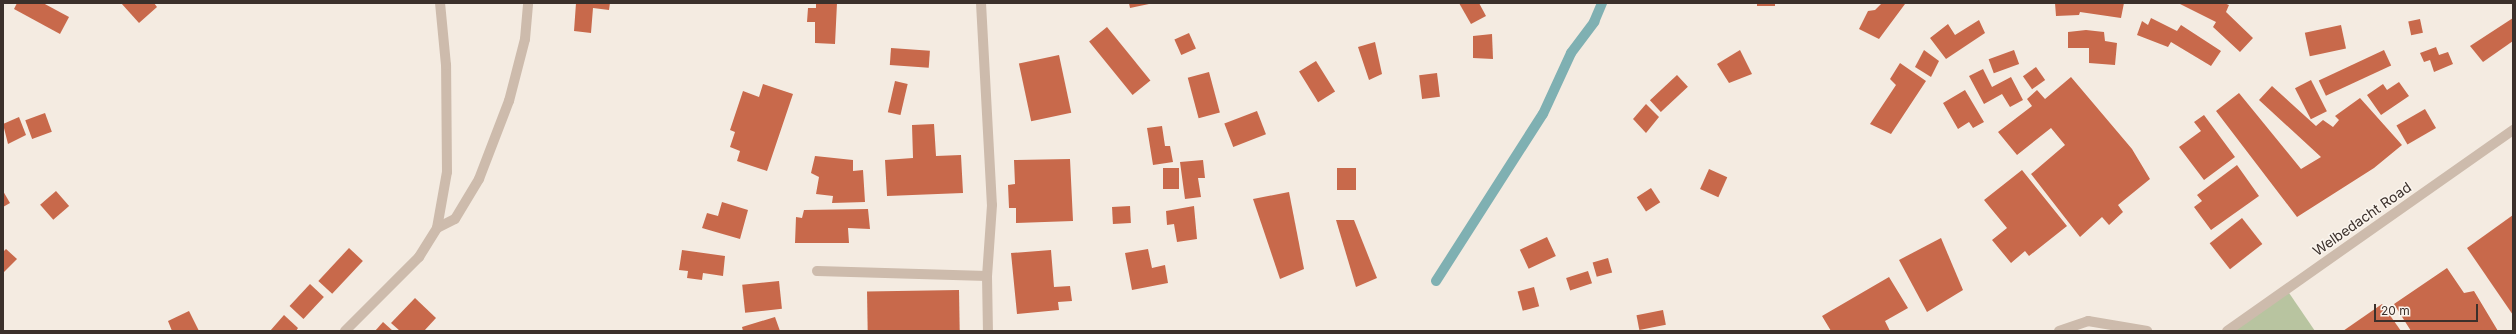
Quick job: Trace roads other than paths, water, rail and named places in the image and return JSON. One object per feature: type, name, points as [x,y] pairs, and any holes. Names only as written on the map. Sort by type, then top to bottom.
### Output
[{"type":"street","points":[[344,331],[414,263],[437,228],[447,172],[446,65],[440,3]]},
{"type":"street","points":[[437,228],[455,219],[479,179],[509,101],[525,39],[528,3]]},
{"type":"street","points":[[981,3],[992,205],[987,276],[988,331]]},
{"type":"street","name":"Welbedacht Road","points":[[2226,331],[2513,130]]},
{"type":"street","points":[[817,271],[987,276]]},
{"type":"street","points":[[2059,331],[2088,321],[2147,331]]},
{"type":"waterway","points":[[1436,281],[1543,114],[1571,53],[1594,22],[1602,3]]}]
